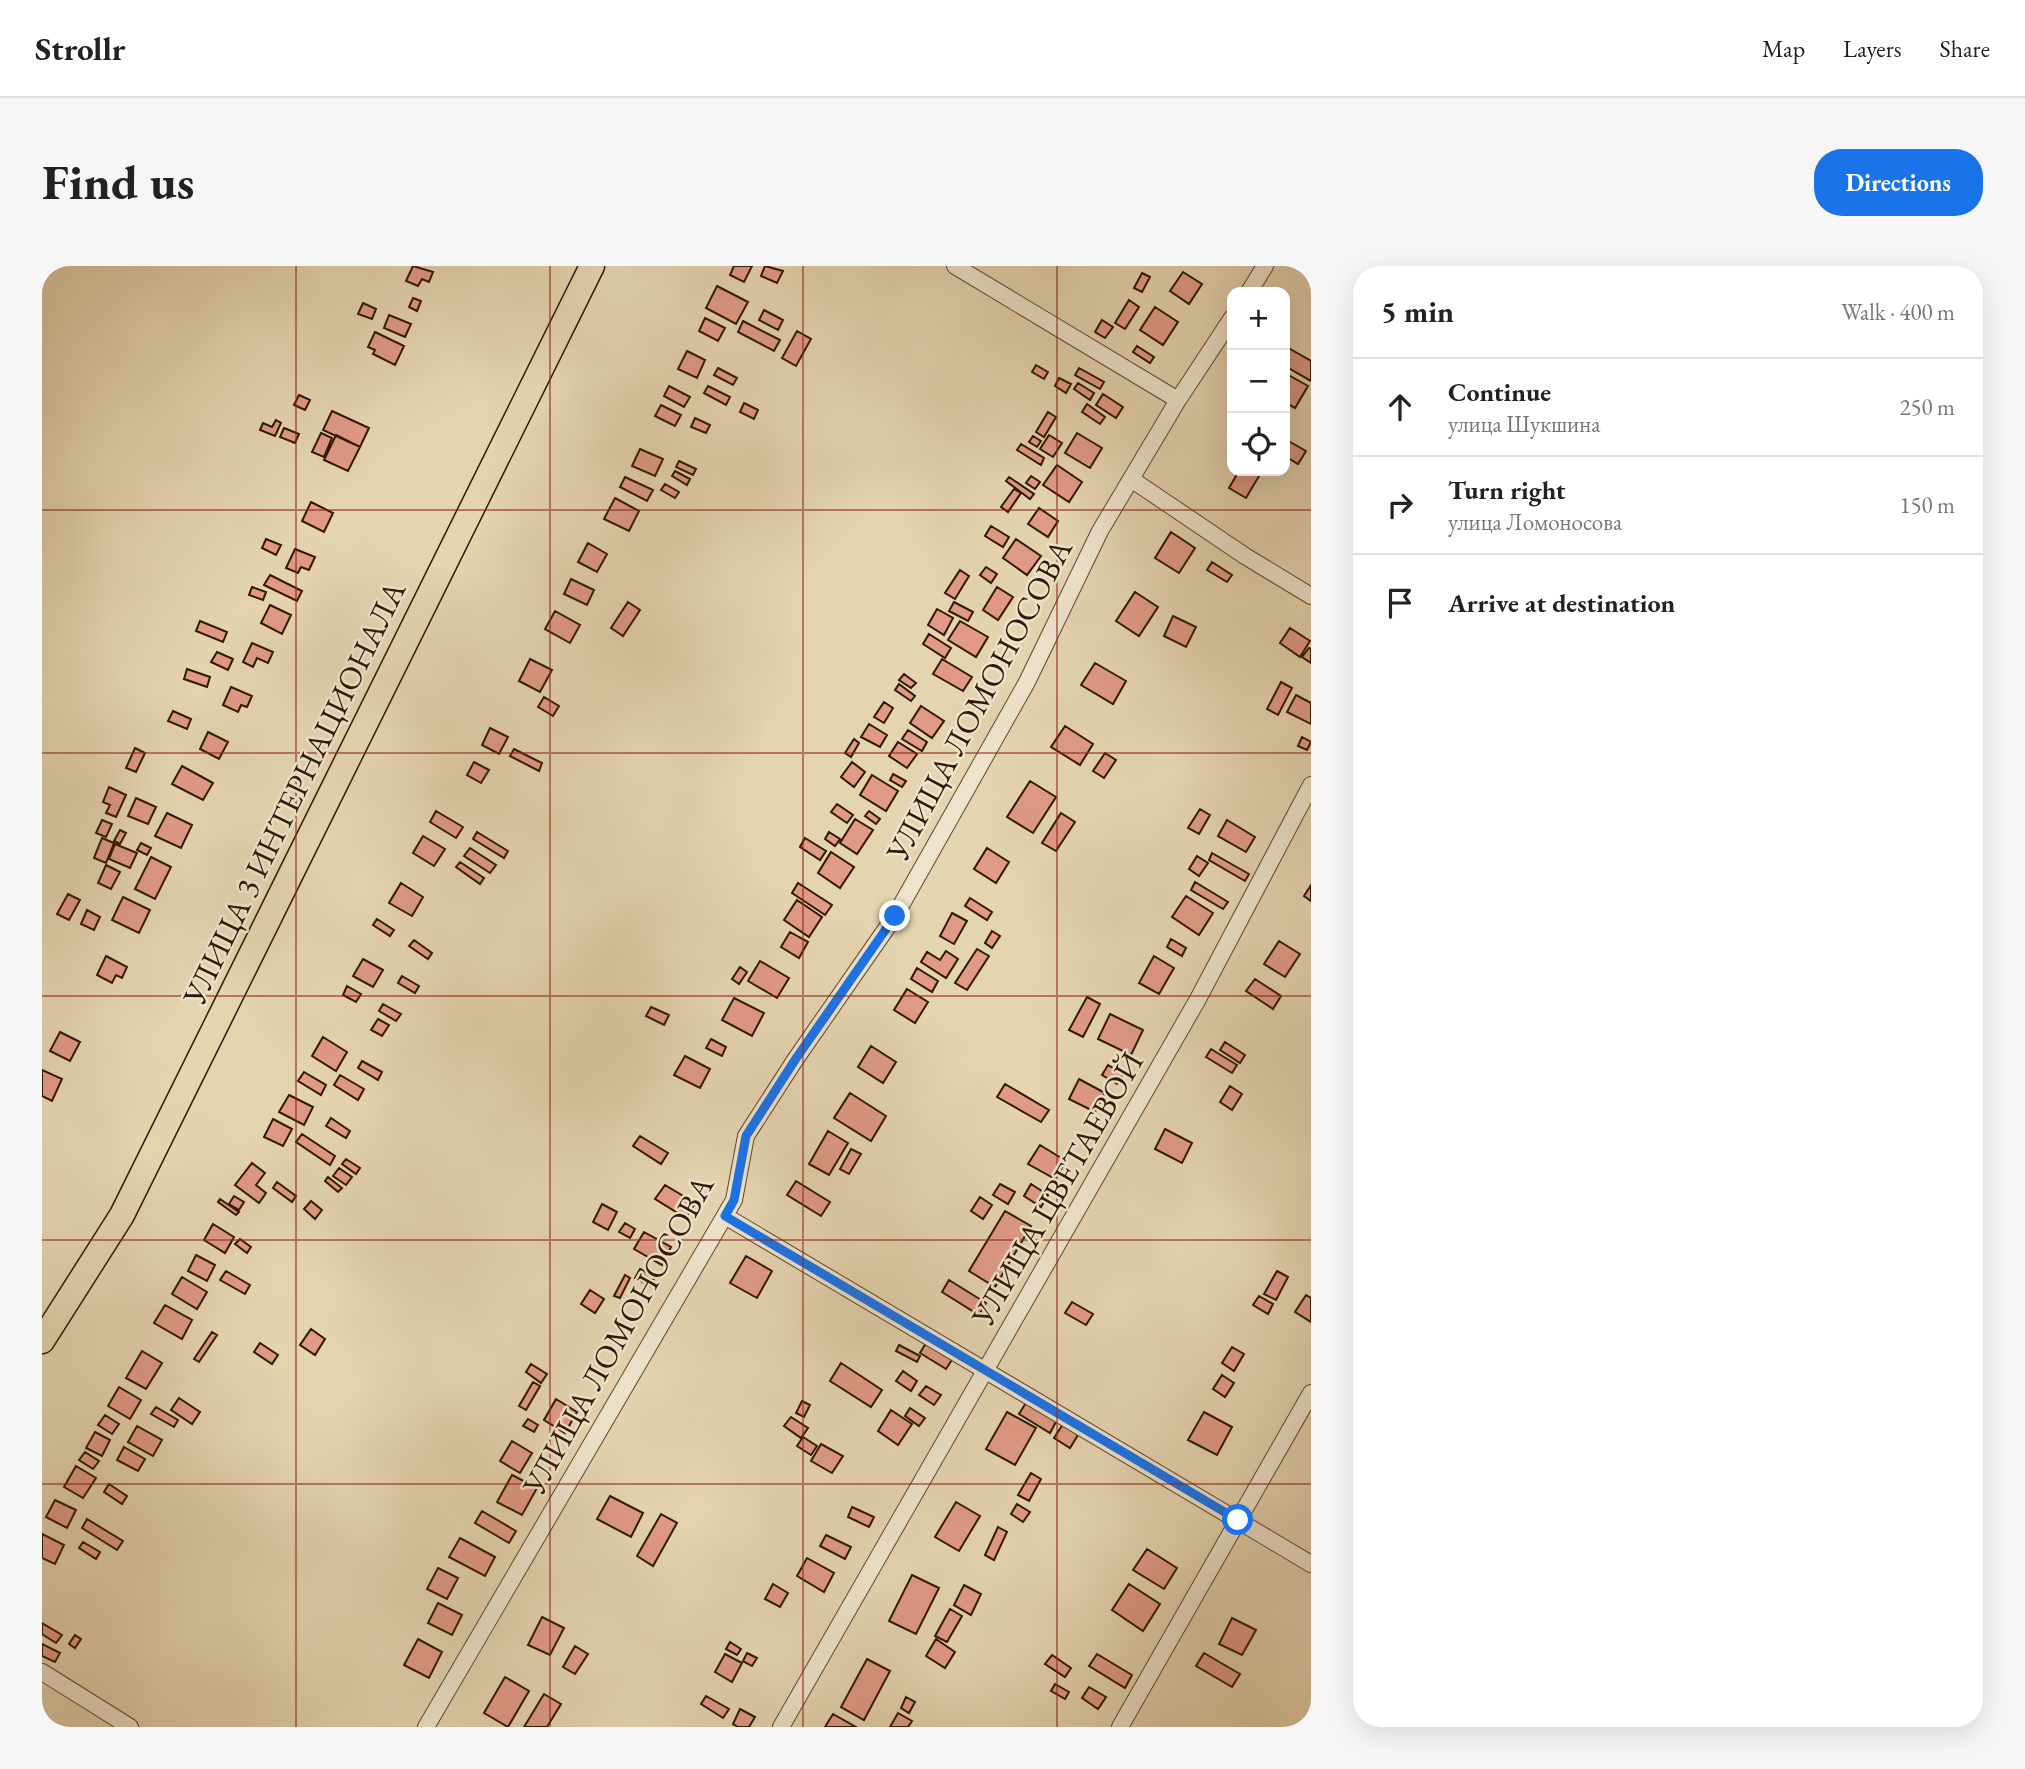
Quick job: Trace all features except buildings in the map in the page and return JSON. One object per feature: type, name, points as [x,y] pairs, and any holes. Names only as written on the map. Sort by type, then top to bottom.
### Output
[{"type":"main road","name":"УЛИЦА 3 ИНТЕРНАЦИОНАЛА","points":[[42,1341],[122,1215],[592,266]]},
{"type":"street","points":[[955,266],[1178,400]]},
{"type":"street","points":[[1252,287],[1265,266]]},
{"type":"street","name":"УЛИЦА ЛОМОНОСОВА","points":[[426,1727],[734,1200],[746,1136],[895,916],[1027,682],[1100,531],[1178,400],[1227,326]]},
{"type":"street","points":[[1131,479],[1245,556],[1311,596]]},
{"type":"street","name":"УЛИЦА ЦВЕТАЕВОЙ","points":[[781,1727],[1198,999],[1311,785]]},
{"type":"street","points":[[725,1216],[1311,1564]]},
{"type":"street","points":[[1120,1727],[1311,1392]]},
{"type":"street","points":[[42,1672],[130,1727]]},
{"type":"route","points":[[895,916],[746,1136],[734,1200],[725,1216],[1238,1520]]}]
